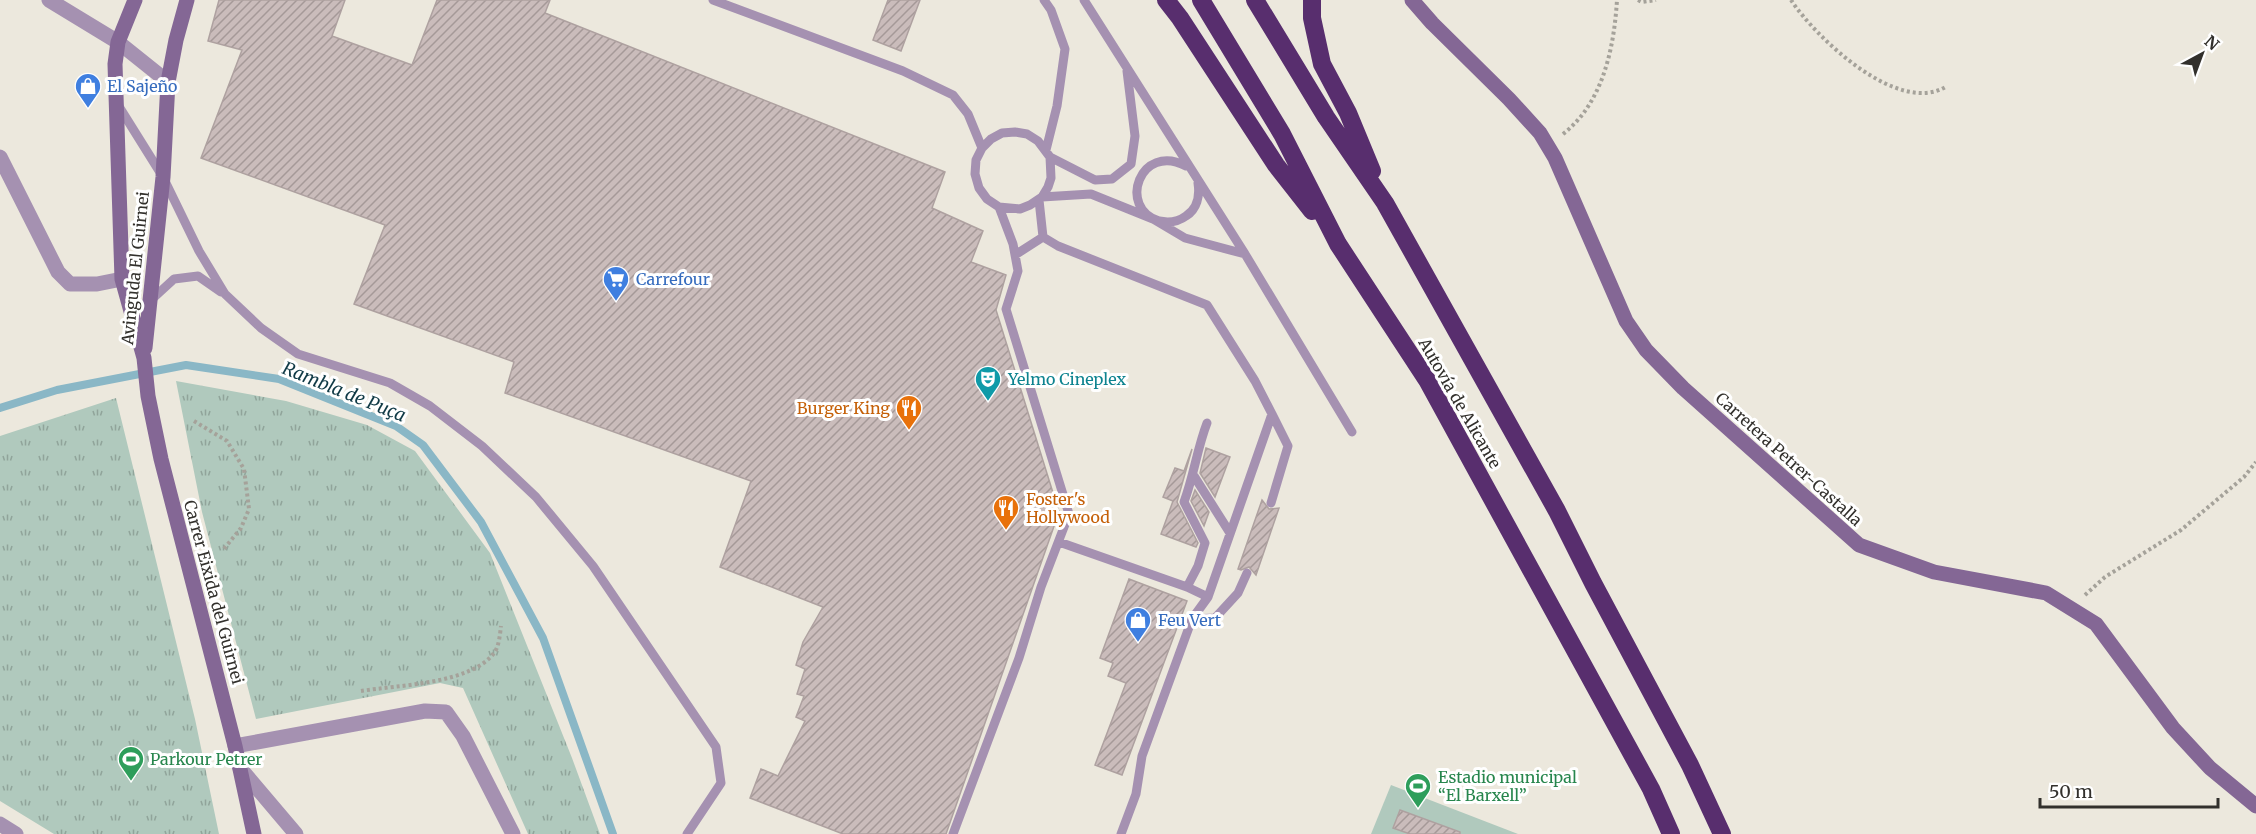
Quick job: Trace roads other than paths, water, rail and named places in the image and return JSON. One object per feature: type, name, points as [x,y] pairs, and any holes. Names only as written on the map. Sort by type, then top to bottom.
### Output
[{"type":"highway","points":[[1166,0],[1276,165],[1338,244]]},
{"type":"highway","name":"Autovía de Alicante","points":[[1200,0],[1282,134],[1338,244],[1427,380],[1651,789],[1671,834]]},
{"type":"highway","name":"Autovía de Alicante","points":[[1255,0],[1326,117],[1385,203],[1557,511],[1593,584],[1690,765],[1722,834]]},
{"type":"highway","points":[[1312,0],[1312,18],[1322,64],[1348,112],[1385,203]]},
{"type":"street","points":[[49,0],[118,42],[168,82]]},
{"type":"street","name":"Avinguda El Guirnei","points":[[135,0],[118,42],[116,104],[122,279],[144,358]]},
{"type":"street","name":"Avinguda El Guirnei","points":[[144,358],[163,177],[168,82],[187,0]]},
{"type":"street","name":"Carretera Petrer-Castalla","points":[[1412,0],[1540,133],[1556,158],[1626,321],[1646,350],[1683,388],[1859,545],[1934,572],[2046,593],[2096,624],[2173,728],[2210,768],[2256,806]]},
{"type":"street","points":[[0,157],[58,272],[70,284],[97,284],[122,279]]},
{"type":"street","name":"Carrer Eixida del Guirnei","points":[[144,358],[148,396],[161,459],[235,746],[254,834]]},
{"type":"street","points":[[235,746],[425,711],[446,712],[463,736],[513,834]]},
{"type":"street","points":[[240,768],[296,834]]},
{"type":"street","points":[[0,824],[16,834]]},
{"type":"lane","points":[[713,0],[903,71],[953,95],[968,114],[982,147]]},
{"type":"lane","points":[[1043,237],[1040,198],[1051,178],[1048,153],[1065,49],[1051,10],[1044,0]]},
{"type":"lane","points":[[1084,0],[1245,254],[1352,432]]},
{"type":"lane","points":[[1126,66],[1135,136],[1131,164],[1140,177]]},
{"type":"lane","points":[[116,104],[163,177],[199,251],[225,294]]},
{"type":"lane","points":[[1148,166],[1131,164],[1112,179],[1095,180],[1048,153],[1032,138],[1015,132],[1002,133],[982,147],[976,160],[975,174],[979,188],[987,199],[999,207],[1020,209],[1040,198],[1091,194],[1165,222],[1178,221],[1189,214],[1197,204],[1199,192],[1197,179]]},
{"type":"lane","points":[[1188,167],[1175,160],[1161,160],[1148,166],[1140,177],[1137,189],[1138,201],[1144,211],[1185,238],[1245,254]]},
{"type":"lane","points":[[953,834],[1019,658],[1041,587],[1069,514],[1006,309],[1018,271],[1013,244],[999,207]]},
{"type":"lane","points":[[1015,255],[1043,237]]},
{"type":"lane","points":[[1043,237],[1058,246],[1207,305],[1255,381],[1288,446],[1271,503]]},
{"type":"lane","points":[[150,301],[174,279],[198,276],[225,294],[261,328],[298,354],[390,383],[430,406],[482,446],[536,497],[593,566],[716,747],[721,783],[687,834]]},
{"type":"lane","points":[[1121,834],[1136,794],[1142,756],[1192,619],[1208,597],[1272,414]]},
{"type":"lane","points":[[1187,587],[1198,566],[1205,543],[1184,502],[1194,476],[1207,423]]},
{"type":"lane","points":[[1194,476],[1230,532]]},
{"type":"lane","points":[[1059,542],[1187,587],[1208,597]]},
{"type":"lane","points":[[1192,619],[1215,618],[1238,593],[1247,573]]},
{"type":"waterway","name":"Rambla de Puça","points":[[0,408],[57,390],[186,365],[279,379],[396,426],[423,445],[481,522],[543,638],[613,834]]},
{"type":"place","name":"El Sajeño","points":[[88,109]]},
{"type":"place","name":"Carrefour","points":[[616,302]]},
{"type":"place","name":"Yelmo Cineplex","points":[[988,402]]},
{"type":"place","name":"Burger King","points":[[909,431]]},
{"type":"place","name":"Foster's Hollywood","points":[[1006,531]]},
{"type":"place","name":"Feu Vert","points":[[1138,643]]},
{"type":"place","name":"Parkour Petrer","points":[[131,782]]},
{"type":"place","name":"Estadio municipal “El Barxell”","points":[[1418,809]]}]
